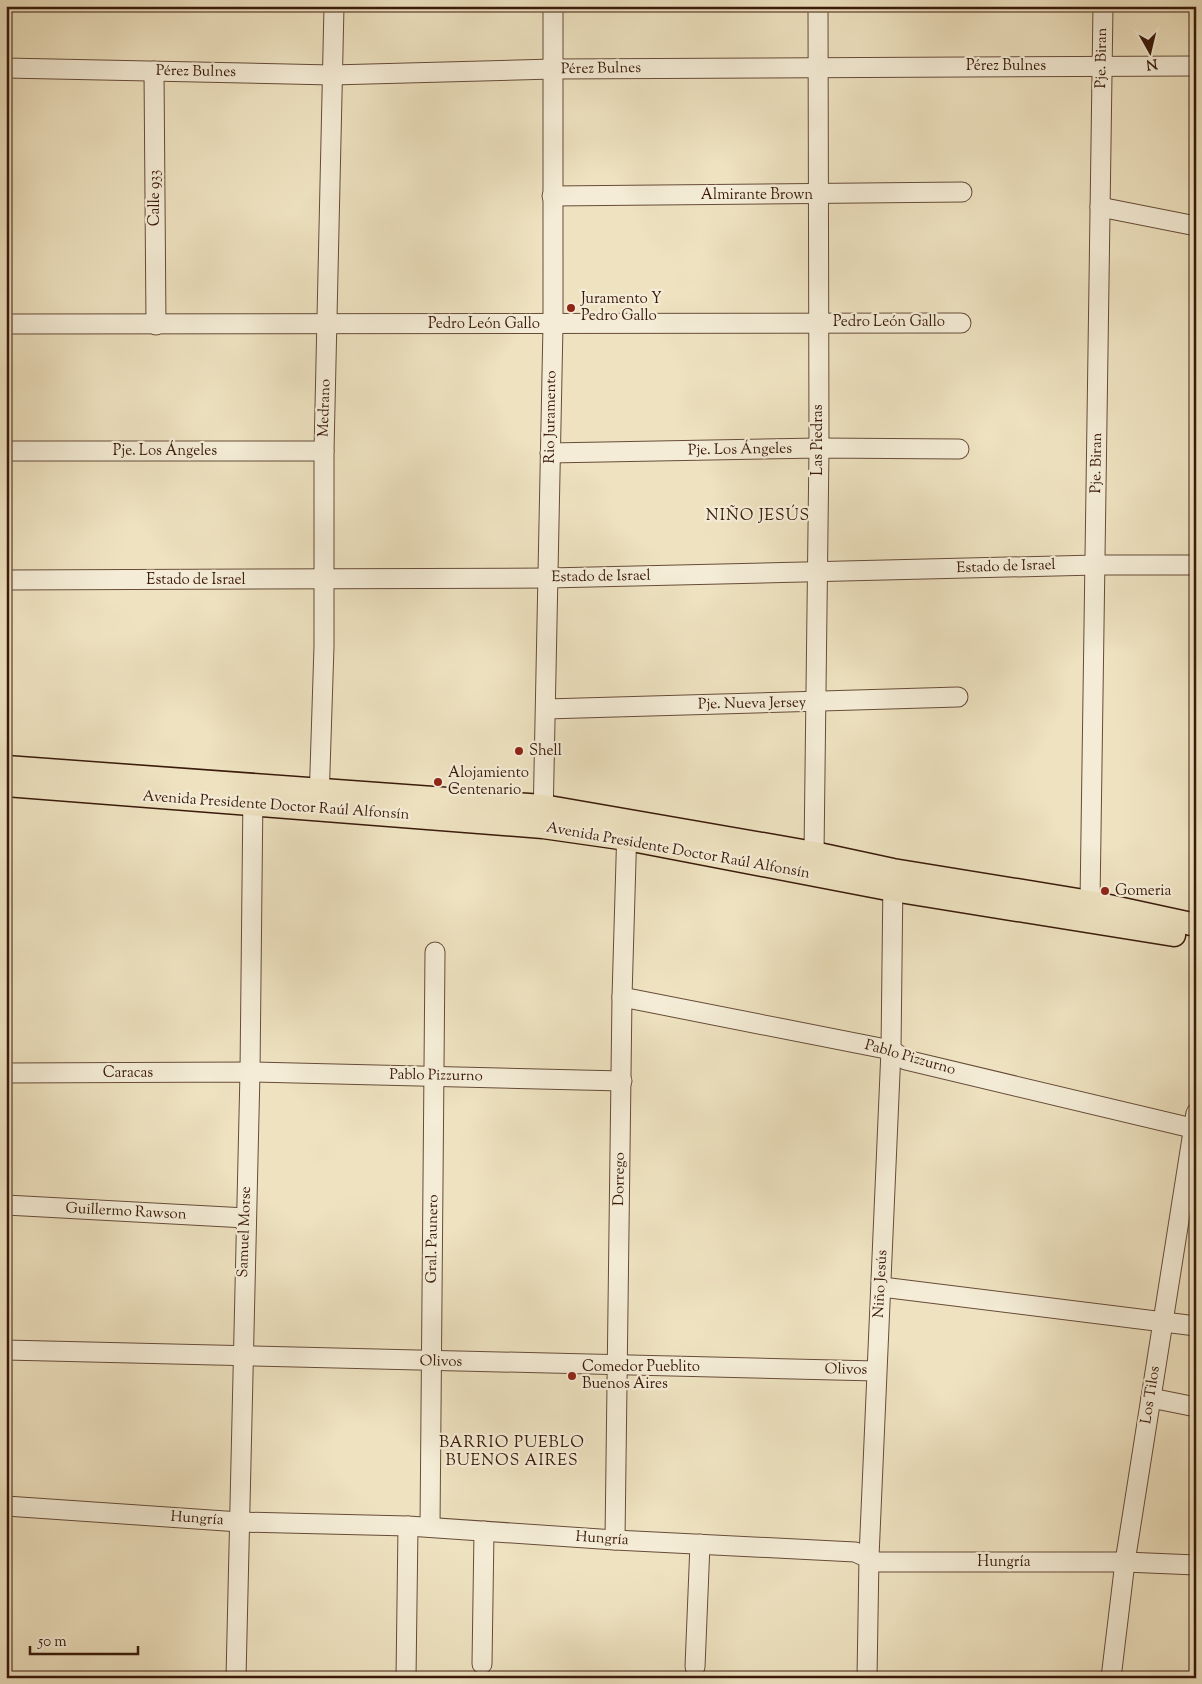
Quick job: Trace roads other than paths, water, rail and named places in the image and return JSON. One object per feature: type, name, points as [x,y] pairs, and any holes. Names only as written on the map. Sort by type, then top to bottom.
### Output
[{"type":"main road","name":"Avenida Presidente Doctor Raúl Alfonsín","points":[[6,767],[253,795]]},
{"type":"main road","name":"Avenida Presidente Doctor Raúl Alfonsín","points":[[6,785],[253,795],[543,816],[627,829],[893,880],[1088,911],[1196,925]]},
{"type":"main road","name":"Avenida Presidente Doctor Raúl Alfonsín","points":[[1088,911],[1196,939]]},
{"type":"street","name":"Medrano","points":[[319,799],[324,646],[324,451],[334,6]]},
{"type":"street","name":"Rio Juramento","points":[[543,816],[553,325],[553,6]]},
{"type":"street","name":"Las Piedras","points":[[812,863],[819,448],[818,6]]},
{"type":"street","name":"Pje. Biran","points":[[1088,911],[1096,564],[1103,6]]},
{"type":"street","name":"Pérez Bulnes","points":[[6,68],[332,75],[553,69],[1196,66]]},
{"type":"street","name":"Calle 933","points":[[154,71],[156,325]]},
{"type":"street","name":"Almirante Brown","points":[[552,196],[818,195],[962,192]]},
{"type":"street","points":[[1100,207],[1196,226]]},
{"type":"street","name":"Pedro León Gallo","points":[[6,324],[553,325],[818,322],[961,323]]},
{"type":"street","name":"Pje. Los Ángeles","points":[[550,453],[819,448],[959,449]]},
{"type":"street","name":"Pje. Los Ángeles","points":[[6,451],[324,451]]},
{"type":"street","name":"Estado de Israel","points":[[6,580],[323,581],[549,578],[1096,564],[1196,565]]},
{"type":"street","name":"Pje. Nueva Jersey","points":[[546,708],[814,703],[958,697]]},
{"type":"street","name":"Samuel Morse","points":[[236,1678],[250,1072],[253,795]]},
{"type":"street","name":"Dorrego","points":[[615,1540],[622,996],[627,829]]},
{"type":"street","name":"Niño Jesús","points":[[867,1678],[869,1556],[876,1371],[882,1287],[891,1050],[893,880]]},
{"type":"street","name":"Gral. Paunero","points":[[430,1527],[435,952]]},
{"type":"street","name":"Pablo Pizzurno","points":[[622,996],[891,1050],[906,1060],[1195,1124]]},
{"type":"street","name":"Caracas","points":[[6,1073],[250,1072]]},
{"type":"street","name":"Pablo Pizzurno","points":[[250,1072],[622,1081]]},
{"type":"street","name":"Los Tilos","points":[[1111,1678],[1125,1562],[1195,1124]]},
{"type":"street","name":"Guillermo Rawson","points":[[6,1205],[246,1218]]},
{"type":"street","points":[[882,1287],[1196,1326]]},
{"type":"street","name":"Olivos","points":[[6,1350],[432,1362],[876,1371]]},
{"type":"street","points":[[1151,1398],[1196,1407]]},
{"type":"street","name":"Hungría","points":[[6,1506],[240,1522],[430,1527],[615,1540],[855,1552],[869,1556],[877,1562],[1125,1562],[1196,1565]]},
{"type":"street","points":[[406,1678],[408,1526]]},
{"type":"street","points":[[482,1664],[484,1531]]},
{"type":"street","points":[[695,1666],[700,1544]]},
{"type":"place","name":"Juramento Y Pedro Gallo","points":[[571,308]]},
{"type":"place","name":"Shell","points":[[519,751]]},
{"type":"place","name":"Alojamiento Centenario","points":[[438,782]]},
{"type":"place","name":"Gomeria","points":[[1105,891]]},
{"type":"place","name":"Comedor Pueblito Buenos Aires","points":[[572,1376]]},
{"type":"district","name":"NIÑO JESÚS","points":[[758,516]]},
{"type":"district","name":"BARRIO PUEBLO BUENOS AIRES","points":[[512,1452]]}]
